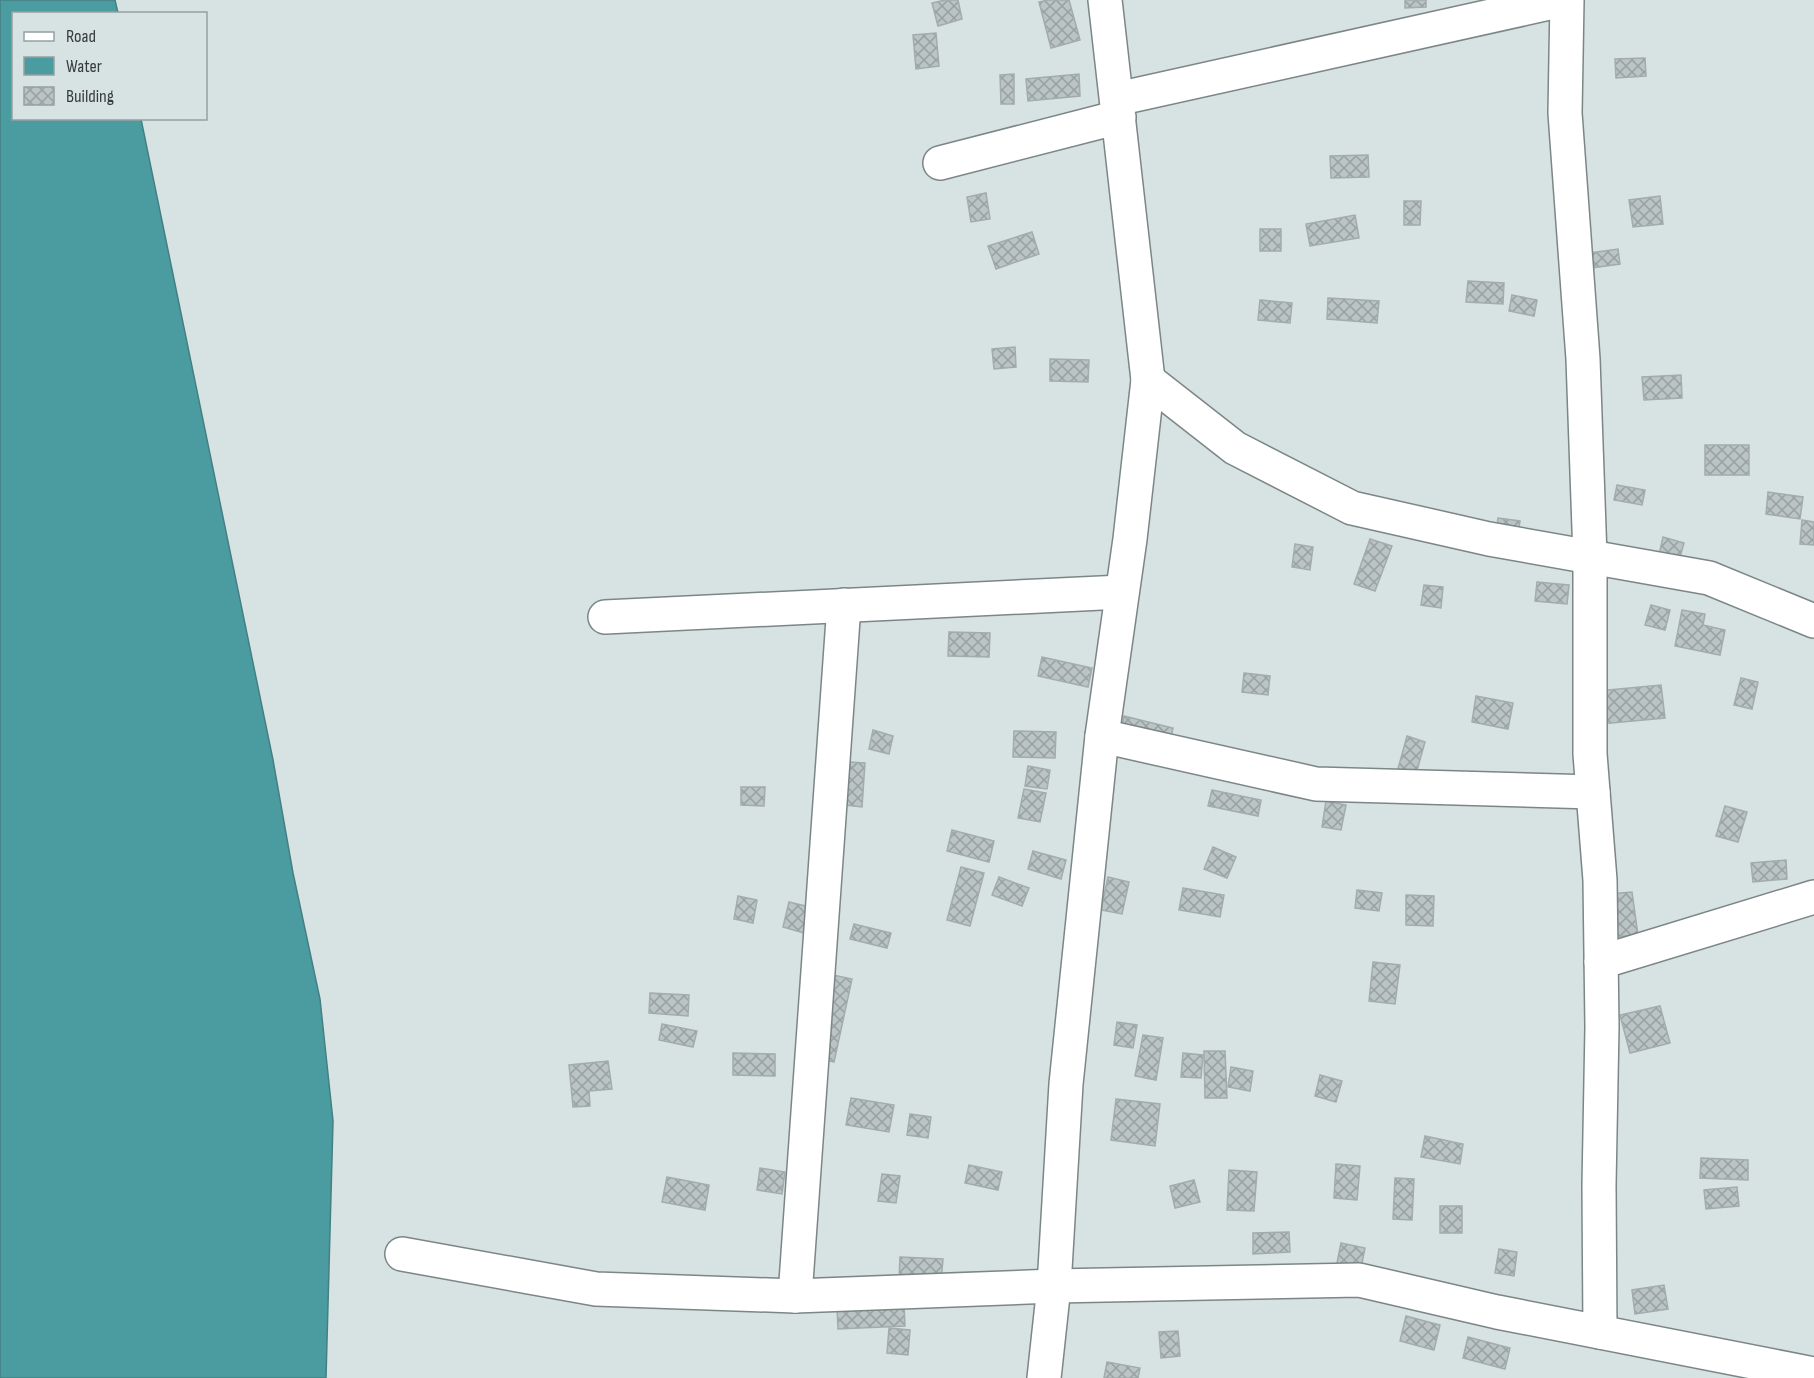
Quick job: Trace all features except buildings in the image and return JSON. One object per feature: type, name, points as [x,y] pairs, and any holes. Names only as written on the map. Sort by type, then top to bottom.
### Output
[{"type":"street","points":[[1044,1378],[1054,1286],[1066,1084],[1102,736],[1148,380],[1105,0]]},
{"type":"street","points":[[939,163],[1118,108],[1565,0],[1565,113],[1583,359],[1590,557],[1590,754],[1600,880],[1600,1332]]},
{"type":"street","points":[[1148,380],[1235,448],[1352,508],[1489,539],[1709,578],[1814,621]]},
{"type":"street","points":[[605,617],[1122,592]]},
{"type":"street","points":[[795,1296],[844,605]]},
{"type":"street","points":[[1102,736],[1316,784],[1593,792]]},
{"type":"street","points":[[1601,962],[1814,897]]},
{"type":"street","points":[[402,1254],[596,1289],[795,1296],[1054,1286],[1359,1280],[1497,1312],[1814,1374]]},
{"type":"water","points":[[0,0],[115,0],[118,12],[12,12],[12,120],[141,120],[320,999],[333,1121],[326,1378],[0,1378]]}]
